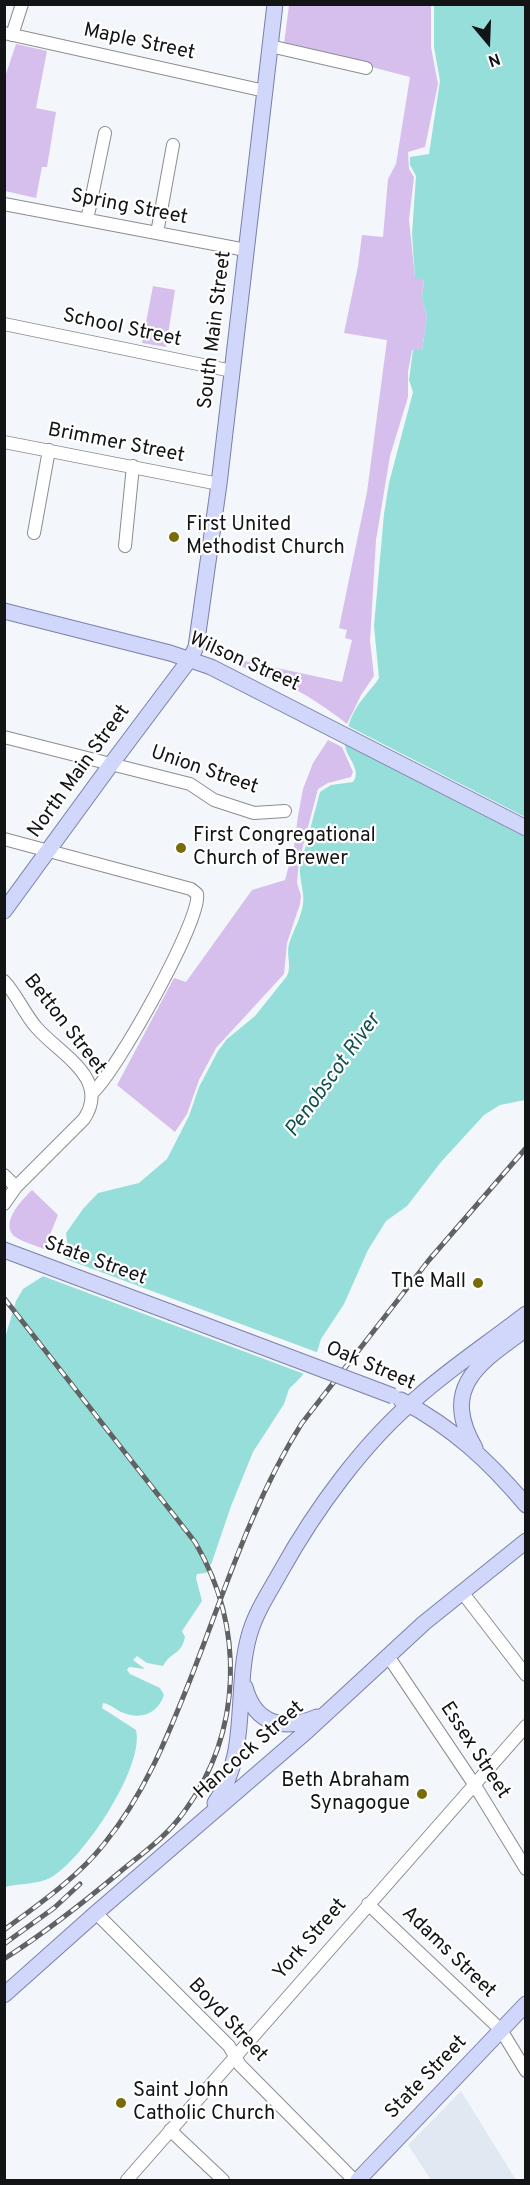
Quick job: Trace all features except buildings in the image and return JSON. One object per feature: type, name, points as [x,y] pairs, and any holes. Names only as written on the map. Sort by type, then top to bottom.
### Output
[{"type":"main road","name":"South Main Street","points":[[190,659],[198,640],[219,484],[275,4]]},
{"type":"main road","name":"Wilson Street","points":[[4,611],[211,666],[525,828]]},
{"type":"main road","name":"North Main Street","points":[[4,911],[190,659]]},
{"type":"main road","name":"State Street","points":[[4,1250],[170,1312]]},
{"type":"main road","name":"Oak Street","points":[[170,1312],[393,1396],[441,1425],[481,1455],[525,1505]]},
{"type":"main road","points":[[201,1822],[220,1796],[230,1775],[237,1744],[247,1644],[253,1624],[301,1536],[343,1478],[409,1405],[525,1314]]},
{"type":"main road","points":[[481,1455],[471,1439],[463,1416],[462,1404],[466,1385],[479,1365],[525,1329]]},
{"type":"main road","name":"Hancock Street","points":[[4,1995],[330,1710],[388,1656],[525,1541]]},
{"type":"main road","points":[[243,1678],[251,1703],[263,1717],[274,1723],[298,1724],[330,1710]]},
{"type":"main road","name":"State Street","points":[[356,2181],[525,2004]]},
{"type":"street","points":[[8,34],[22,4]]},
{"type":"street","name":"Maple Street","points":[[8,34],[265,91]]},
{"type":"street","points":[[270,46],[366,68]]},
{"type":"street","points":[[87,220],[105,133]]},
{"type":"street","points":[[158,234],[173,146]]},
{"type":"street","name":"Spring Street","points":[[4,204],[246,250]]},
{"type":"street","name":"School Street","points":[[4,324],[232,371]]},
{"type":"street","name":"Brimmer Street","points":[[4,442],[219,484]]},
{"type":"street","points":[[34,533],[49,450]]},
{"type":"street","points":[[125,546],[133,466]]},
{"type":"street","name":"Union Street","points":[[4,737],[190,784],[214,800],[254,813],[285,811]]},
{"type":"street","points":[[4,839],[191,889],[197,894],[198,903],[184,937],[146,1012],[107,1077],[92,1093],[90,1108],[84,1119],[16,1187],[4,1204]]},
{"type":"street","name":"Betton Street","points":[[4,981],[38,1029],[84,1074],[92,1093]]},
{"type":"street","points":[[4,1175],[16,1187]]},
{"type":"street","points":[[4,1193],[16,1187]]},
{"type":"street","points":[[462,1592],[525,1675]]},
{"type":"street","name":"Essex Street","points":[[388,1656],[474,1784],[525,1869]]},
{"type":"street","name":"York Street","points":[[127,2181],[525,1726]]},
{"type":"street","name":"Adams Street","points":[[368,1904],[501,2030],[525,2071]]},
{"type":"street","name":"Boyd Street","points":[[96,1913],[229,2046],[240,2065],[356,2181]]},
{"type":"street","points":[[171,2130],[223,2181]]},
{"type":"shaded area","points":[[289,5],[431,5],[431,47],[438,84],[425,147],[408,152],[409,169],[414,177],[409,220],[415,277],[424,279],[422,299],[427,317],[422,350],[412,350],[408,372],[408,397],[390,456],[376,540],[370,641],[374,676],[361,695],[347,724],[299,692],[226,657],[342,682],[352,640],[345,638],[347,630],[339,628],[367,492],[387,340],[344,333],[362,235],[383,237],[388,179],[396,164],[410,77],[284,44]]},
{"type":"shaded area","points":[[16,44],[47,51],[36,108],[56,112],[47,167],[42,167],[36,198],[5,191],[5,77]]},
{"type":"shaded area","points":[[153,286],[175,290],[166,347],[142,343]]},
{"type":"shaded area","points":[[328,740],[342,747],[353,772],[351,777],[328,783],[318,789],[299,861],[297,883],[301,896],[300,904],[287,943],[284,974],[216,1048],[199,1080],[187,1114],[175,1132],[117,1085],[174,978],[186,982],[252,890],[285,880],[294,847],[303,789],[313,763]]},
{"type":"shaded area","points":[[32,1190],[58,1215],[44,1249],[17,1238],[10,1230],[14,1212]]},
{"type":"shaded area","points":[[461,2091],[516,2180],[431,2180],[408,2145]]},
{"type":"water","name":"Penobscot River","points":[[434,5],[525,5],[525,1100],[500,1105],[484,1115],[441,1162],[407,1206],[386,1221],[368,1250],[344,1304],[321,1339],[317,1352],[302,1376],[289,1389],[284,1404],[253,1452],[212,1562],[206,1573],[197,1574],[202,1601],[182,1631],[185,1637],[181,1647],[163,1666],[147,1663],[137,1656],[133,1660],[145,1669],[129,1667],[127,1670],[130,1674],[160,1688],[164,1695],[161,1702],[147,1714],[135,1716],[103,1703],[102,1708],[136,1730],[136,1746],[131,1766],[121,1789],[94,1833],[63,1868],[50,1878],[39,1882],[5,1887],[5,1338],[16,1301],[23,1289],[62,1264],[68,1249],[66,1233],[83,1209],[98,1193],[139,1183],[167,1159],[189,1116],[199,1087],[218,1051],[227,1039],[255,1016],[287,976],[289,944],[303,904],[300,867],[320,792],[331,785],[353,782],[355,777],[355,767],[345,748],[346,736],[354,712],[379,678],[374,626],[384,514],[389,483],[413,392],[409,380],[413,350],[422,350],[427,317],[422,299],[424,280],[415,278],[412,234],[416,176],[410,165],[410,157],[429,154],[440,81],[434,47]]},
{"type":"pier","points":[[346,725],[525,817],[525,837],[342,743]]},
{"type":"pier","points":[[63,1258],[319,1353],[307,1375],[40,1275]]},
{"type":"railway","points":[[4,1930],[70,1879],[104,1844],[131,1806],[163,1744],[268,1484],[302,1423],[429,1260],[526,1148]]},
{"type":"railway","points":[[4,1298],[195,1542],[211,1575],[223,1609],[229,1644],[230,1679],[227,1714],[218,1748],[203,1781],[177,1821],[154,1844],[93,1894],[4,1959]]},
{"type":"railway","points":[[4,1944],[54,1908],[80,1884]]},
{"type":"place","name":"First United Methodist Church","points":[[174,537]]},
{"type":"place","name":"First Congregational Church of Brewer","points":[[181,848]]},
{"type":"place","name":"The Mall","points":[[478,1283]]},
{"type":"place","name":"Beth Abraham Synagogue","points":[[422,1794]]},
{"type":"place","name":"Saint John Catholic Church","points":[[121,2103]]}]
